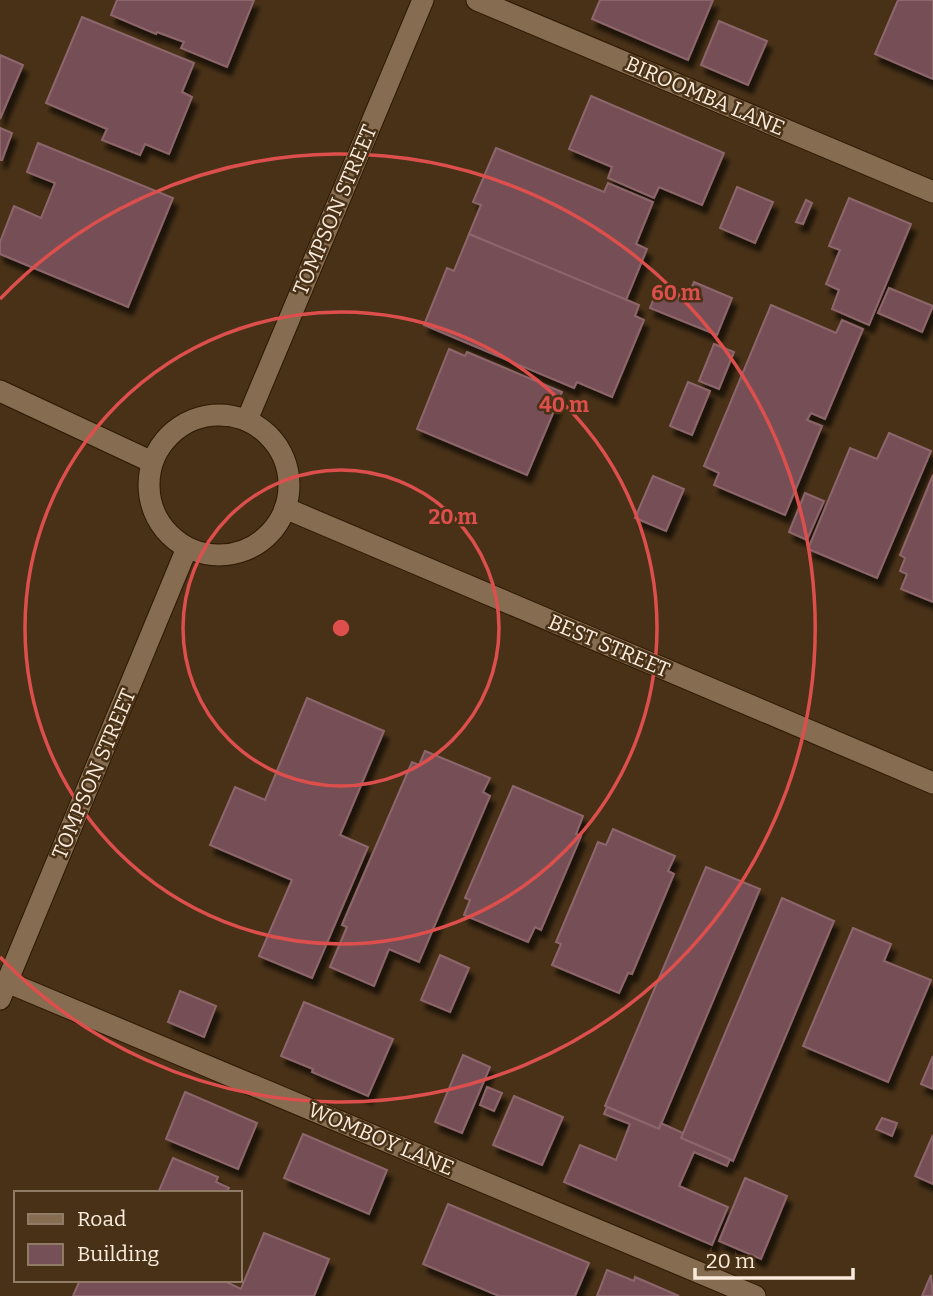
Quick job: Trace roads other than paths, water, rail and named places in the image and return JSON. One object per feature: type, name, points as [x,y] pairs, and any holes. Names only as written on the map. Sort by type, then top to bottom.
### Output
[{"type":"street","name":"TOMPSON STREET","points":[[247,420],[423,0]]},
{"type":"street","name":"BIROOMBA LANE","points":[[477,0],[933,192]]},
{"type":"street","points":[[0,391],[152,462]]},
{"type":"street","points":[[224,414],[247,420],[265,431],[278,447],[286,467],[289,488],[285,509],[274,529],[256,546],[234,555],[210,556],[187,548],[170,537],[157,521],[150,502],[148,482],[152,462],[163,442],[180,426],[201,417],[224,414]]},
{"type":"street","name":"BEST STREET","points":[[285,509],[933,783]]},
{"type":"street","name":"TOMPSON STREET","points":[[4,991],[187,548]]},
{"type":"street","name":"WOMBOY LANE","points":[[4,991],[755,1296]]}]
